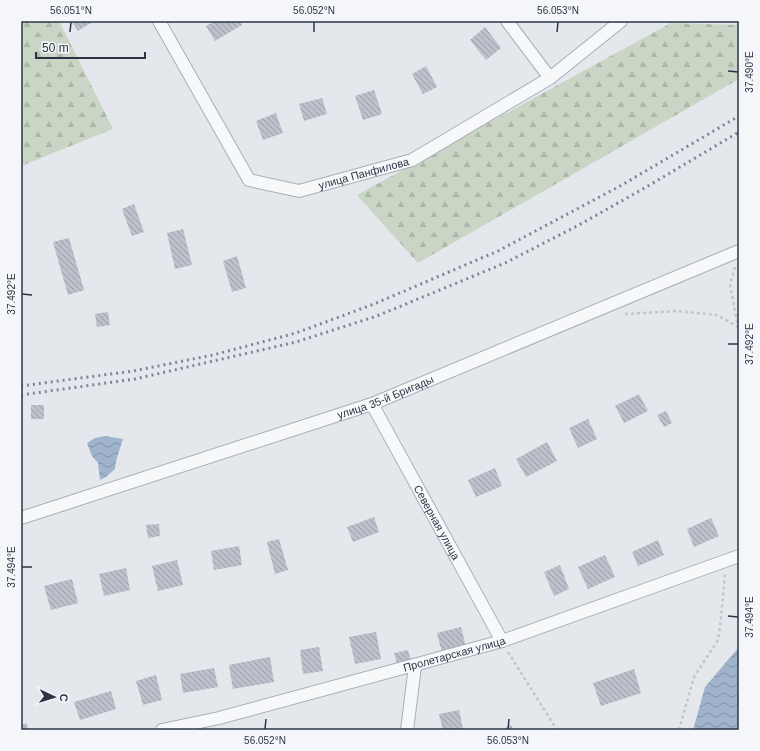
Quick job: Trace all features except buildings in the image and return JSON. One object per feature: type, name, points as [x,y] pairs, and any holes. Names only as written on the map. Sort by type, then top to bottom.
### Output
[{"type":"street","name":"улица Панфилова","points":[[159,21],[249,180],[299,191],[412,160],[550,78],[621,21]]},
{"type":"street","points":[[507,21],[550,78]]},
{"type":"street","name":"улица 35-й Бригады","points":[[21,518],[372,404],[738,256]]},
{"type":"street","name":"Северная улица","points":[[372,404],[502,641]]},
{"type":"street","name":"Пролетарская улица","points":[[162,730],[218,724],[502,641],[739,556]]},
{"type":"street","points":[[407,730],[415,666]]},
{"type":"path","points":[[738,256],[730,284],[738,329]]},
{"type":"path","points":[[621,314],[677,311],[717,315],[738,329]]},
{"type":"path","points":[[679,730],[694,677],[718,640],[726,560]]},
{"type":"path","points":[[502,641],[557,730]]},
{"type":"green space","points":[[21,21],[59,21],[113,129],[21,166]]},
{"type":"green space","points":[[671,23],[739,25],[739,79],[418,263],[357,195]]},
{"type":"water","points":[[105,436],[123,439],[115,469],[100,480],[98,463],[92,456],[87,443],[95,438]]},
{"type":"water","points":[[739,647],[739,730],[693,730],[705,687]]},
{"type":"railway","points":[[21,386],[133,371],[213,355],[296,333],[374,304],[498,251],[622,185],[739,116]]},
{"type":"railway","points":[[21,395],[135,379],[296,342],[377,316],[505,263],[579,225],[739,132]]}]
